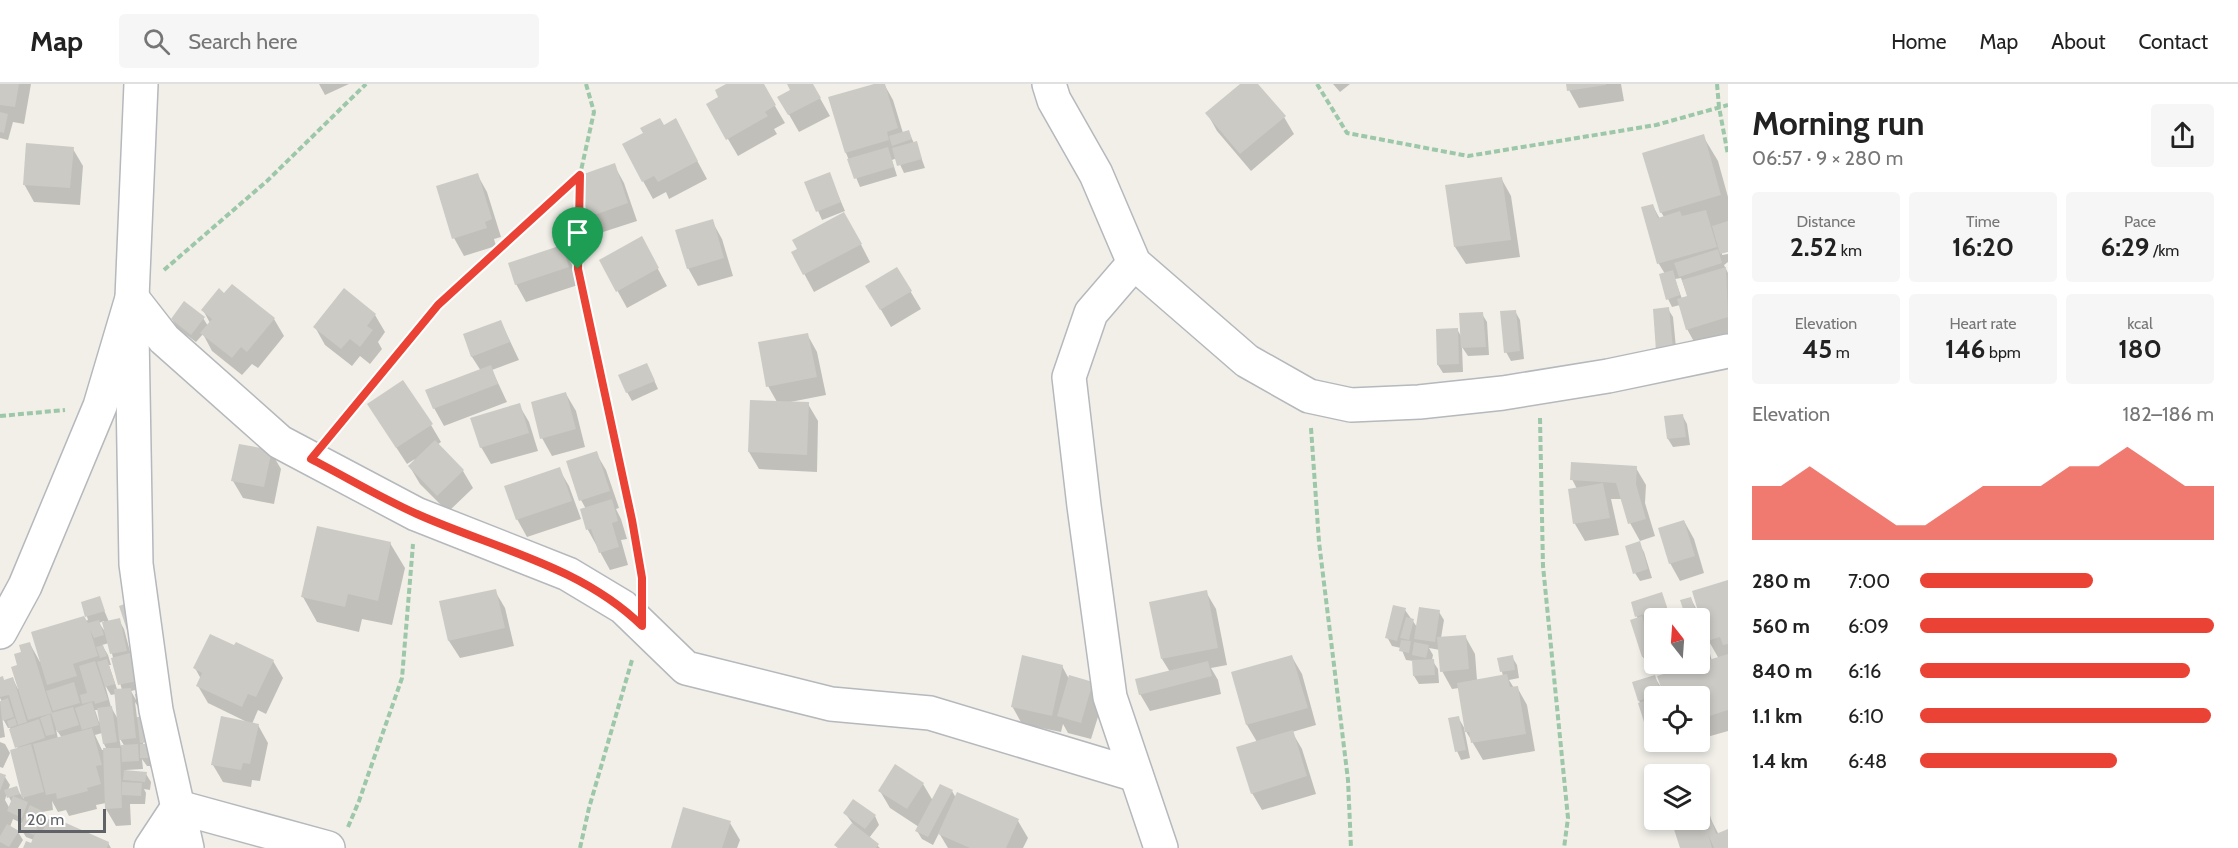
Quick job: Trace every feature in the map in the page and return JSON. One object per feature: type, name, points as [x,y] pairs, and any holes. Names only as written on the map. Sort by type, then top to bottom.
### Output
[{"type":"street","points":[[141,84],[132,298],[136,564],[156,710],[187,848]]},
{"type":"street","points":[[1049,84],[1054,100],[1096,174],[1134,263],[1247,361],[1309,396],[1351,405],[1419,402],[1608,376],[1728,351]]},
{"type":"street","points":[[1134,263],[1091,313],[1069,377],[1110,697],[1161,848]]},
{"type":"street","points":[[0,632],[25,586],[100,406],[132,298]]},
{"type":"street","points":[[132,298],[164,339],[280,442],[416,514],[568,574],[623,607],[686,669],[831,704],[930,713],[1136,775]]},
{"type":"street","points":[[178,807],[337,838]]},
{"type":"street","points":[[151,848],[178,807]]},
{"type":"path","points":[[132,298],[267,181],[366,84]]},
{"type":"path","points":[[580,848],[589,808],[642,626],[642,578],[632,520],[578,269],[580,175],[594,112],[586,84]]},
{"type":"path","points":[[1317,84],[1347,133],[1468,156],[1656,125],[1728,105]]},
{"type":"path","points":[[1717,84],[1728,155]]},
{"type":"path","points":[[311,459],[438,305],[580,175]]},
{"type":"path","points":[[1539,387],[1543,566],[1568,818],[1564,848]]},
{"type":"path","points":[[1309,396],[1319,542],[1348,780],[1351,848]]},
{"type":"path","points":[[0,416],[100,406]]},
{"type":"path","points":[[337,838],[359,801],[402,678],[416,514]]},
{"type":"building","points":[[0,84],[19,84],[15,107],[0,105]]},
{"type":"building","points":[[726,84],[764,84],[776,105],[765,112],[768,116],[726,140],[706,104],[718,97],[715,90]]},
{"type":"building","points":[[787,84],[813,84],[821,98],[788,115],[777,97],[790,90]]},
{"type":"building","points":[[874,84],[885,84],[898,128],[887,132],[889,140],[845,153],[828,97]]},
{"type":"building","points":[[1240,84],[1258,84],[1286,116],[1240,154],[1205,113]]},
{"type":"building","points":[[1566,84],[1606,84],[1606,85],[1567,91]]},
{"type":"building","points":[[0,112],[8,114],[4,133],[0,132]]},
{"type":"building","points":[[660,118],[664,125],[676,118],[698,161],[658,182],[654,176],[642,182],[622,144],[643,133],[640,128]]},
{"type":"building","points":[[909,130],[912,139],[892,146],[889,136]]},
{"type":"building","points":[[1704,134],[1721,195],[1660,213],[1642,153]]},
{"type":"building","points":[[917,141],[922,159],[897,166],[892,148]]},
{"type":"building","points":[[26,143],[74,147],[70,188],[23,185]]},
{"type":"building","points":[[888,147],[894,167],[854,179],[847,159]]},
{"type":"building","points":[[615,163],[628,203],[589,217],[575,177]]},
{"type":"building","points":[[830,172],[841,202],[816,212],[804,182]]},
{"type":"building","points":[[478,173],[492,219],[485,222],[487,228],[452,239],[436,186]]},
{"type":"building","points":[[1502,177],[1511,240],[1454,247],[1445,185]]},
{"type":"building","points":[[1653,204],[1658,218],[1680,211],[1682,216],[1706,210],[1717,247],[1657,264],[1641,207]]},
{"type":"building","points":[[844,212],[862,244],[803,275],[791,252],[797,249],[792,240]]},
{"type":"building","points":[[713,219],[724,258],[687,269],[675,230]]},
{"type":"building","points":[[1728,221],[1728,252],[1720,254],[1712,226]]},
{"type":"building","points":[[642,236],[659,268],[616,292],[599,260]]},
{"type":"building","points":[[562,245],[569,267],[515,285],[508,263]]},
{"type":"building","points":[[1718,249],[1722,263],[1679,277],[1674,263]]},
{"type":"building","points":[[897,267],[912,291],[880,310],[865,286]]},
{"type":"building","points":[[1726,267],[1728,317],[1686,330],[1677,299],[1687,296],[1682,280]]},
{"type":"building","points":[[1673,270],[1680,295],[1666,300],[1659,274]]},
{"type":"building","points":[[232,284],[275,318],[247,352],[241,347],[232,358],[200,333],[212,319],[201,310],[219,288],[224,293]]},
{"type":"building","points":[[344,288],[376,314],[367,326],[373,330],[360,347],[350,339],[341,349],[313,327]]},
{"type":"building","points":[[184,301],[205,317],[191,335],[171,319]]},
{"type":"building","points":[[1669,307],[1673,349],[1656,351],[1653,309]]},
{"type":"building","points":[[1516,310],[1520,351],[1504,353],[1500,311]]},
{"type":"building","points":[[1483,312],[1486,347],[1461,348],[1459,313]]},
{"type":"building","points":[[501,320],[510,342],[471,357],[463,334]]},
{"type":"building","points":[[1458,328],[1459,364],[1437,365],[1436,329]]},
{"type":"building","points":[[808,333],[817,377],[766,387],[758,342]]},
{"type":"building","points":[[647,363],[655,381],[626,393],[618,375]]},
{"type":"building","points":[[491,365],[498,384],[433,409],[425,390]]},
{"type":"building","points":[[403,380],[433,424],[396,448],[367,404]]},
{"type":"building","points":[[566,392],[576,429],[540,439],[531,402]]},
{"type":"building","points":[[750,400],[809,402],[807,455],[748,452]]},
{"type":"building","points":[[520,403],[529,433],[480,448],[470,418]]},
{"type":"building","points":[[1683,414],[1686,437],[1667,439],[1664,416]]},
{"type":"building","points":[[435,440],[464,470],[437,496],[408,466]]},
{"type":"building","points":[[239,444],[272,450],[264,487],[231,481]]},
{"type":"building","points":[[597,451],[610,491],[579,501],[566,461]]},
{"type":"building","points":[[1571,462],[1637,466],[1636,484],[1646,519],[1628,524],[1616,483],[1570,480]]},
{"type":"building","points":[[560,467],[572,501],[516,520],[504,486]]},
{"type":"building","points":[[1603,483],[1610,518],[1573,524],[1568,489]]},
{"type":"building","points":[[612,499],[618,521],[612,523],[619,547],[599,553],[591,529],[586,530],[580,509]]},
{"type":"building","points":[[1684,520],[1695,556],[1669,564],[1658,528]]},
{"type":"building","points":[[317,526],[391,542],[378,601],[348,594],[345,607],[301,597]]},
{"type":"building","points":[[1640,541],[1648,569],[1633,574],[1625,546]]},
{"type":"building","points":[[1728,580],[1728,644],[1723,645],[1720,637],[1710,640],[1710,608],[1697,608],[1692,591]]},
{"type":"building","points":[[496,589],[505,628],[448,641],[439,601]]},
{"type":"building","points":[[1207,590],[1218,648],[1161,659],[1149,602]]},
{"type":"building","points":[[1662,592],[1667,607],[1644,608],[1644,614],[1635,617],[1631,602]]},
{"type":"building","points":[[100,596],[105,611],[85,617],[81,602]]},
{"type":"building","points":[[1691,597],[1695,608],[1683,608],[1680,600]]},
{"type":"building","points":[[130,602],[137,627],[127,630],[119,606]]},
{"type":"building","points":[[1393,605],[1406,608],[1397,641],[1385,638]]},
{"type":"building","points":[[1419,607],[1440,610],[1435,642],[1414,639]]},
{"type":"building","points":[[84,616],[88,623],[99,620],[104,635],[94,638],[90,630],[98,656],[73,664],[77,676],[47,685],[31,632]]},
{"type":"building","points":[[1642,616],[1644,656],[1642,657],[1630,620]]},
{"type":"building","points":[[1406,617],[1414,619],[1409,640],[1400,638]]},
{"type":"building","points":[[120,618],[127,651],[110,654],[102,622]]},
{"type":"building","points":[[210,634],[234,645],[236,642],[274,660],[256,697],[248,694],[242,707],[196,686],[202,673],[193,668]]},
{"type":"building","points":[[1466,635],[1469,669],[1440,672],[1437,637]]},
{"type":"building","points":[[1401,640],[1411,641],[1409,653],[1399,651]]},
{"type":"building","points":[[30,642],[52,713],[28,720],[11,667],[17,665],[14,654],[21,652],[19,645]]},
{"type":"building","points":[[1414,642],[1429,645],[1426,658],[1412,655]]},
{"type":"building","points":[[103,645],[107,656],[100,658],[96,647]]},
{"type":"building","points":[[130,653],[137,681],[118,685],[111,658]]},
{"type":"building","points":[[1728,654],[1728,710],[1710,716],[1710,686],[1660,686],[1657,676],[1710,674],[1710,660]]},
{"type":"building","points":[[1022,655],[1063,665],[1052,716],[1011,707]]},
{"type":"building","points":[[1292,655],[1308,708],[1246,725],[1231,672]]},
{"type":"building","points":[[1513,655],[1515,670],[1500,672],[1497,658]]},
{"type":"building","points":[[107,659],[115,684],[105,687],[97,662]]},
{"type":"building","points":[[1434,659],[1435,675],[1413,676],[1412,660]]},
{"type":"building","points":[[95,661],[108,700],[95,704],[94,701],[82,704],[80,695],[87,693],[79,666]]},
{"type":"building","points":[[1208,661],[1212,676],[1139,695],[1135,679]]},
{"type":"building","points":[[1507,674],[1510,687],[1518,686],[1526,734],[1471,743],[1469,732],[1465,732],[1457,683]]},
{"type":"building","points":[[1069,675],[1093,682],[1081,723],[1057,716]]},
{"type":"building","points":[[1655,675],[1658,686],[1644,686],[1644,699],[1638,701],[1632,682]]},
{"type":"building","points":[[3,676],[4,680],[13,677],[27,722],[18,725],[9,695],[0,697],[0,677]]},
{"type":"building","points":[[74,682],[80,703],[53,711],[46,691]]},
{"type":"building","points":[[131,688],[136,738],[119,740],[114,689]]},
{"type":"building","points":[[8,698],[14,717],[2,721],[0,701]]},
{"type":"building","points":[[1644,701],[1644,722],[1638,703]]},
{"type":"building","points":[[92,702],[99,725],[82,730],[75,708]]},
{"type":"building","points":[[112,706],[117,742],[103,744],[97,708]]},
{"type":"building","points":[[73,707],[79,725],[57,732],[51,713]]},
{"type":"building","points":[[50,714],[55,734],[46,736],[40,718]]},
{"type":"building","points":[[150,716],[153,742],[140,743],[137,717]]},
{"type":"building","points":[[221,716],[259,724],[250,764],[243,763],[241,770],[211,765]]},
{"type":"building","points":[[1459,716],[1466,750],[1455,752],[1448,718]]},
{"type":"building","points":[[15,718],[17,725],[9,728],[7,721]]},
{"type":"building","points":[[39,719],[45,738],[15,748],[9,729]]},
{"type":"building","points":[[92,728],[102,765],[96,766],[101,784],[87,788],[88,791],[57,799],[56,793],[46,795],[33,744]]},
{"type":"building","points":[[1293,730],[1307,776],[1251,794],[1236,747]]},
{"type":"building","points":[[31,744],[44,792],[22,798],[10,750]]},
{"type":"building","points":[[138,744],[139,761],[122,762],[121,745]]},
{"type":"building","points":[[140,744],[155,744],[156,758],[140,758]]},
{"type":"building","points":[[103,748],[120,748],[122,808],[105,809]]},
{"type":"building","points":[[895,764],[924,783],[907,809],[878,791]]},
{"type":"building","points":[[124,770],[147,772],[145,782],[123,780]]},
{"type":"building","points":[[0,773],[6,775],[0,791]]},
{"type":"building","points":[[122,782],[142,783],[141,796],[122,795]]},
{"type":"building","points":[[940,784],[953,790],[928,837],[915,831]]},
{"type":"building","points":[[17,786],[20,794],[7,798],[4,790]]},
{"type":"building","points":[[957,792],[1019,819],[1006,848],[970,848],[938,834]]},
{"type":"building","points":[[13,796],[28,802],[22,818],[7,811]]},
{"type":"building","points":[[853,799],[876,815],[865,829],[843,813]]},
{"type":"building","points":[[30,805],[44,812],[34,835],[19,829]]},
{"type":"building","points":[[683,807],[731,821],[722,848],[671,848]]},
{"type":"building","points":[[1710,815],[1716,834],[1728,829],[1728,848],[1714,848],[1708,834],[1712,848],[1680,848],[1674,830],[1710,830]]},
{"type":"building","points":[[50,816],[109,842],[107,848],[23,848],[26,841],[31,843],[37,829],[42,832]]},
{"type":"building","points":[[852,823],[879,844],[876,848],[838,848],[834,845]]},
{"type":"building","points":[[7,824],[19,831],[9,847],[0,842],[0,836]]},
{"type":"route","points":[[580,175],[578,269],[632,520],[642,578],[642,626],[623,607],[568,574],[416,514],[311,459],[438,305],[580,175]]}]
